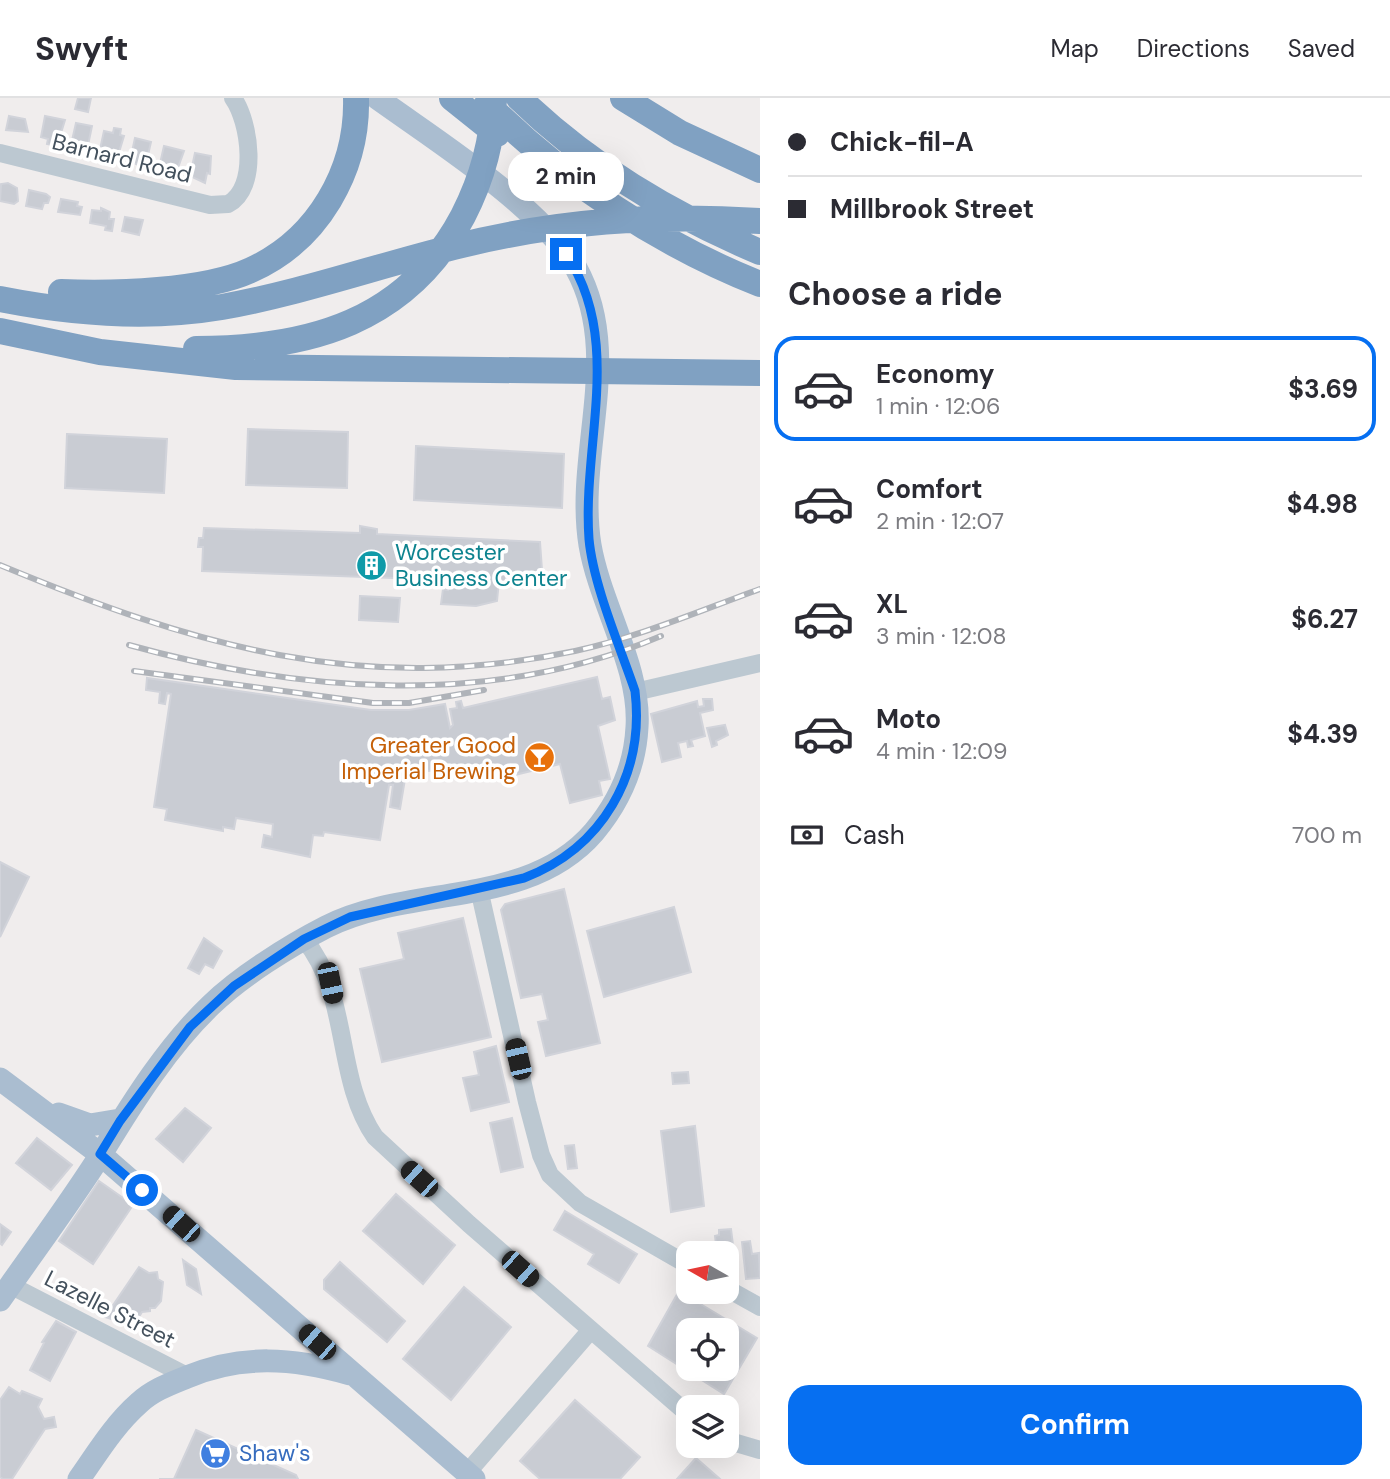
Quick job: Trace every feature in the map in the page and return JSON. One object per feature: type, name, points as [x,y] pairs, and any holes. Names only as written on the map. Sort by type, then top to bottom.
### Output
[{"type":"highway","points":[[0,286],[49,292],[122,292],[211,282],[250,271],[281,253],[317,219],[341,180],[351,150],[356,98]]},
{"type":"highway","points":[[452,98],[570,191],[599,209],[628,216]]},
{"type":"highway","points":[[481,98],[546,157],[628,216],[677,247],[760,284]]},
{"type":"highway","points":[[72,347],[252,347],[292,341],[347,325],[389,303],[412,284],[447,245],[469,204],[488,152],[494,98]]},
{"type":"highway","points":[[519,98],[568,141],[641,192],[760,252]]},
{"type":"highway","points":[[623,98],[680,133],[760,170]]},
{"type":"highway","points":[[0,299],[94,311],[197,309],[280,295],[467,244],[604,221],[681,216],[760,221]]},
{"type":"highway","points":[[0,331],[72,347],[162,361],[254,368],[760,373]]},
{"type":"main road","points":[[5,1293],[120,1121],[190,1027],[211,1005],[304,939],[350,917],[524,878],[548,868],[573,852],[596,829],[617,798],[632,762],[637,723],[635,691],[596,573],[589,527],[597,343],[590,300],[575,267],[556,241],[507,195],[377,98]]},
{"type":"main road","points":[[0,1079],[100,1154],[470,1476]]},
{"type":"main road","points":[[36,1104],[90,1125],[120,1121]]},
{"type":"main road","points":[[79,1479],[133,1409],[150,1394],[218,1365],[253,1359],[310,1364],[356,1376]]},
{"type":"street","name":"Barnard Road","points":[[0,153],[219,206],[232,202],[243,189],[248,157],[243,119],[233,98]]},
{"type":"street","points":[[635,691],[760,663]]},
{"type":"street","points":[[479,889],[528,1105],[541,1155],[550,1175],[558,1186],[580,1203],[676,1258]]},
{"type":"street","points":[[304,939],[319,958],[330,983],[354,1089],[375,1137],[676,1405]]},
{"type":"street","name":"Lazelle Street","points":[[5,1293],[187,1377]]},
{"type":"street","points":[[739,1295],[760,1307]]},
{"type":"street","points":[[470,1476],[590,1331]]},
{"type":"street","points":[[739,1444],[760,1450]]},
{"type":"building","points":[[78,98],[91,98],[88,112],[75,109]]},
{"type":"building","points":[[9,116],[25,119],[28,132],[6,130]]},
{"type":"building","points":[[45,116],[65,120],[57,146],[47,144],[48,139],[41,137]]},
{"type":"building","points":[[76,123],[92,126],[86,155],[75,152],[76,147],[71,145]]},
{"type":"building","points":[[114,128],[121,129],[120,135],[124,136],[116,162],[105,160],[106,156],[99,154],[104,131],[113,133]]},
{"type":"building","points":[[135,138],[151,142],[148,155],[151,156],[146,169],[130,161]]},
{"type":"building","points":[[164,146],[184,151],[175,176],[159,168]]},
{"type":"building","points":[[195,153],[211,156],[210,174],[207,173],[205,183],[190,176]]},
{"type":"building","points":[[8,183],[17,188],[18,201],[14,204],[0,201],[1,184]]},
{"type":"building","points":[[29,190],[50,197],[42,209],[26,206]]},
{"type":"building","points":[[61,199],[78,202],[77,206],[82,207],[80,215],[58,212]]},
{"type":"building","points":[[101,208],[110,212],[109,219],[114,219],[112,231],[105,230],[106,226],[90,223],[92,210],[101,211]]},
{"type":"building","points":[[125,217],[143,220],[139,235],[122,231]]},
{"type":"building","points":[[248,429],[348,432],[347,488],[246,485]]},
{"type":"building","points":[[67,434],[167,439],[164,493],[65,488]]},
{"type":"building","points":[[416,446],[564,454],[562,508],[414,500]]},
{"type":"building","name":"Worcester Business Center","points":[[360,526],[377,529],[377,534],[540,542],[542,570],[538,570],[538,584],[499,581],[497,601],[476,606],[441,604],[443,589],[448,590],[449,580],[202,571],[203,547],[198,547],[204,528],[360,533]]},
{"type":"building","points":[[360,596],[400,598],[398,622],[359,620]]},
{"type":"building","points":[[597,677],[602,699],[610,697],[615,720],[598,726],[610,779],[599,781],[602,795],[570,803],[560,764],[490,781],[488,772],[462,781],[459,768],[406,773],[400,809],[390,807],[393,785],[389,785],[380,840],[324,832],[323,836],[313,835],[310,857],[262,847],[264,835],[272,837],[273,824],[236,818],[234,829],[223,827],[223,831],[165,820],[167,809],[154,807],[171,694],[167,693],[165,704],[159,703],[160,692],[146,690],[147,678],[371,710],[409,710],[445,704],[450,728],[453,725],[450,709],[457,708],[456,702],[461,701],[463,708]]},
{"type":"building","points":[[703,699],[712,699],[713,710],[700,713],[705,736],[691,740],[693,746],[688,747],[687,741],[678,743],[681,757],[662,762],[651,714],[697,701],[698,707],[704,706]]},
{"type":"building","points":[[725,725],[728,735],[716,741],[717,745],[712,747],[707,728]]},
{"type":"building","points":[[0,862],[29,877],[0,937]]},
{"type":"building","points":[[564,889],[600,1043],[546,1056],[538,1022],[548,1020],[542,994],[521,998],[501,910],[505,904]]},
{"type":"building","points":[[674,907],[691,972],[604,997],[587,931]]},
{"type":"building","points":[[463,918],[491,1037],[382,1062],[360,969],[404,959],[398,933]]},
{"type":"building","points":[[204,938],[222,951],[213,968],[205,964],[199,974],[188,968]]},
{"type":"building","points":[[496,1046],[509,1102],[471,1111],[463,1078],[479,1075],[474,1052]]},
{"type":"building","points":[[688,1072],[689,1083],[673,1084],[672,1073]]},
{"type":"building","points":[[185,1108],[211,1128],[183,1162],[156,1139]]},
{"type":"building","points":[[512,1118],[523,1167],[501,1172],[490,1123]]},
{"type":"building","points":[[695,1126],[704,1206],[671,1212],[661,1131]]},
{"type":"building","points":[[37,1138],[72,1165],[51,1190],[16,1163]]},
{"type":"building","points":[[574,1145],[577,1168],[568,1169],[565,1146]]},
{"type":"building","points":[[99,1181],[133,1205],[93,1264],[59,1241]]},
{"type":"building","points":[[396,1194],[455,1245],[423,1284],[363,1231]]},
{"type":"building","points":[[565,1211],[637,1254],[619,1283],[588,1264],[594,1254],[554,1230]]},
{"type":"building","points":[[0,1224],[11,1232],[2,1245],[0,1243]]},
{"type":"building","points":[[731,1229],[732,1241],[716,1241],[719,1230]]},
{"type":"building","points":[[750,1241],[752,1254],[759,1253],[760,1278],[746,1279],[742,1242]]},
{"type":"building","points":[[183,1260],[196,1269],[201,1294],[187,1285]]},
{"type":"building","points":[[340,1262],[405,1321],[387,1342],[324,1289],[324,1280]]},
{"type":"building","points":[[139,1267],[149,1273],[157,1272],[158,1279],[163,1282],[161,1301],[155,1308],[150,1308],[150,1311],[142,1312],[139,1317],[134,1314],[127,1324],[105,1317]]},
{"type":"building","points":[[464,1287],[511,1327],[451,1400],[403,1359]]},
{"type":"building","points":[[676,1296],[676,1304],[701,1304],[724,1318],[676,1318],[676,1364],[648,1346]]},
{"type":"building","points":[[56,1321],[76,1332],[50,1381],[30,1370],[44,1343],[42,1342]]},
{"type":"building","points":[[739,1327],[757,1338],[739,1369]]},
{"type":"building","points":[[703,1381],[732,1381],[724,1394]]},
{"type":"building","points":[[9,1387],[20,1394],[22,1391],[42,1399],[38,1407],[44,1419],[54,1417],[56,1427],[45,1429],[12,1479],[3,1479],[0,1477],[0,1400]]},
{"type":"building","points":[[575,1400],[640,1457],[620,1479],[540,1479],[520,1461]]},
{"type":"building","name":"Shaw's","points":[[196,1430],[296,1475],[298,1479],[174,1479]]},
{"type":"building","points":[[696,1458],[720,1479],[677,1479]]},
{"type":"railway","points":[[0,565],[142,619],[211,640],[281,655],[351,665],[423,668],[497,664],[575,651],[646,631],[760,589]]},
{"type":"railway","points":[[129,645],[261,674],[397,686],[464,683],[531,675],[597,659],[661,636]]},
{"type":"railway","points":[[134,671],[373,703],[409,703],[484,690]]},
{"type":"place","name":"Worcester Business Center","points":[[372,565]]},
{"type":"place","name":"Greater Good Imperial Brewing","points":[[539,758]]},
{"type":"place","name":"Shaw's","points":[[216,1453]]},
{"type":"route","points":[[142,1190],[100,1154],[120,1121],[190,1027],[220,997],[304,939],[337,922],[376,910],[524,878],[562,861],[596,829],[623,787],[632,762],[637,709],[635,691],[596,573],[590,543],[588,505],[596,407],[597,335],[590,300],[566,254]]}]
